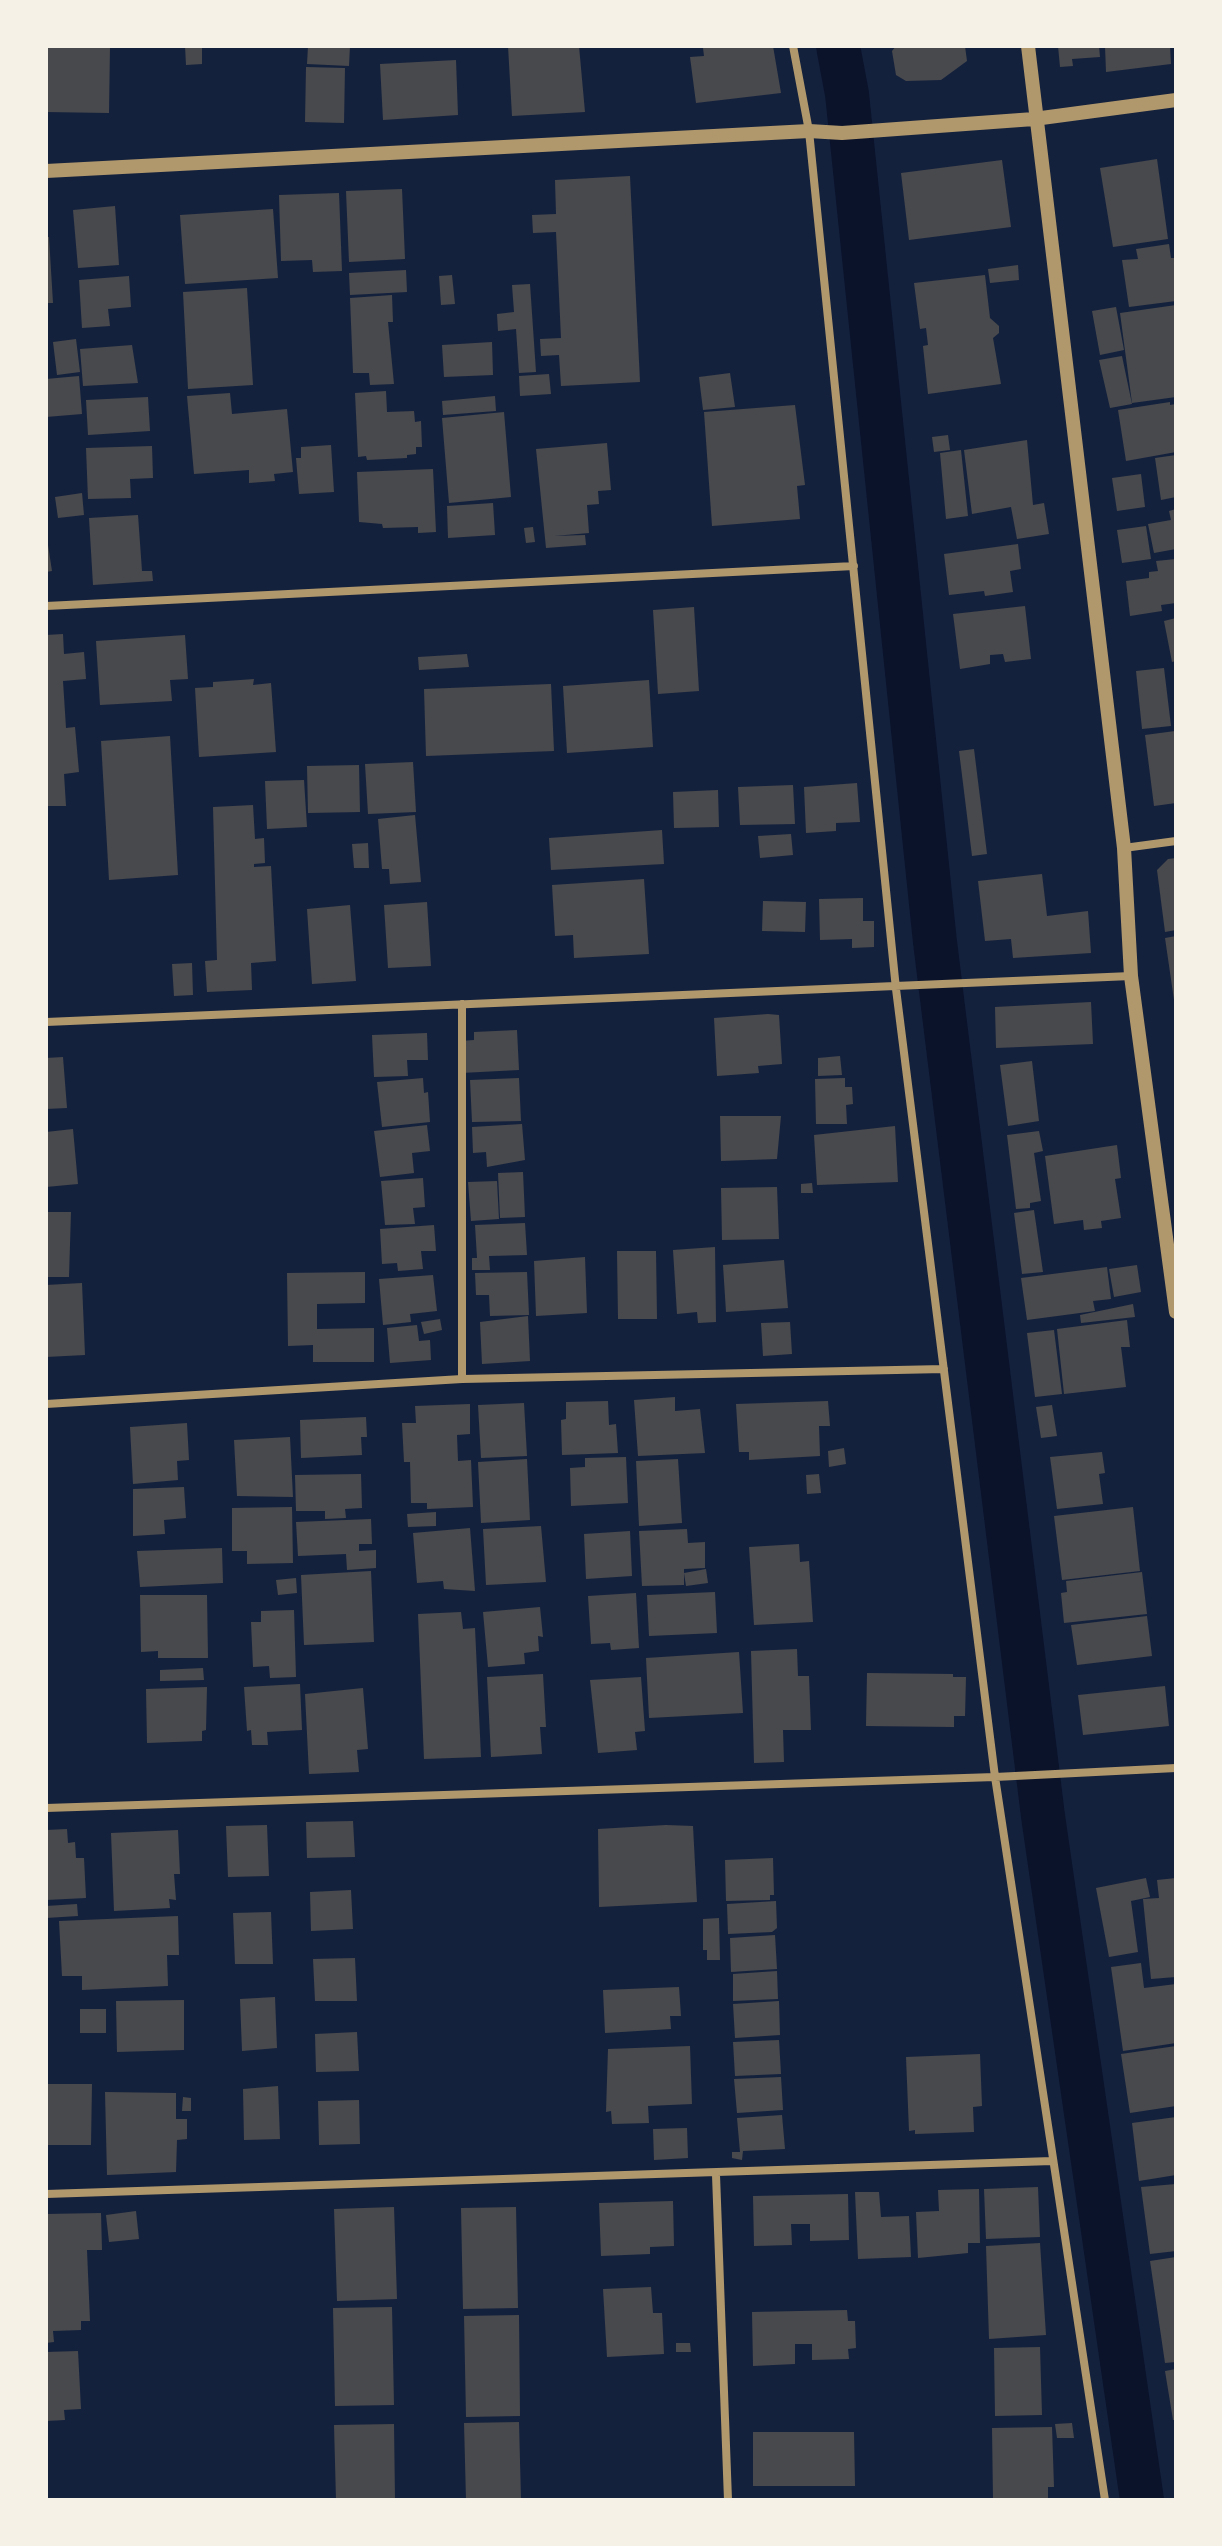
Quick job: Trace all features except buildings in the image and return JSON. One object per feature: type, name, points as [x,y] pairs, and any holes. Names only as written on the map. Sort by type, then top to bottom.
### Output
[{"type":"street","points":[[793,46],[809,131],[896,989],[995,1777],[1105,2500]]},
{"type":"street","points":[[1028,46],[1034,119],[1124,848],[1131,976],[1176,1312]]},
{"type":"street","points":[[46,171],[809,131],[842,133],[1034,119],[1176,100]]},
{"type":"street","points":[[46,606],[854,566]]},
{"type":"street","points":[[1124,848],[1176,841]]},
{"type":"street","points":[[46,1022],[896,989],[1131,976]]},
{"type":"street","points":[[462,1004],[462,1379]]},
{"type":"street","points":[[46,1404],[462,1379],[944,1369]]},
{"type":"street","points":[[46,1808],[995,1777],[1176,1768]]},
{"type":"street","points":[[46,2194],[716,2175],[1052,2161]]},
{"type":"street","points":[[716,2175],[728,2500]]},
{"type":"waterway","points":[[838,46],[847,94],[935,942],[1043,1816],[1142,2500]]}]
